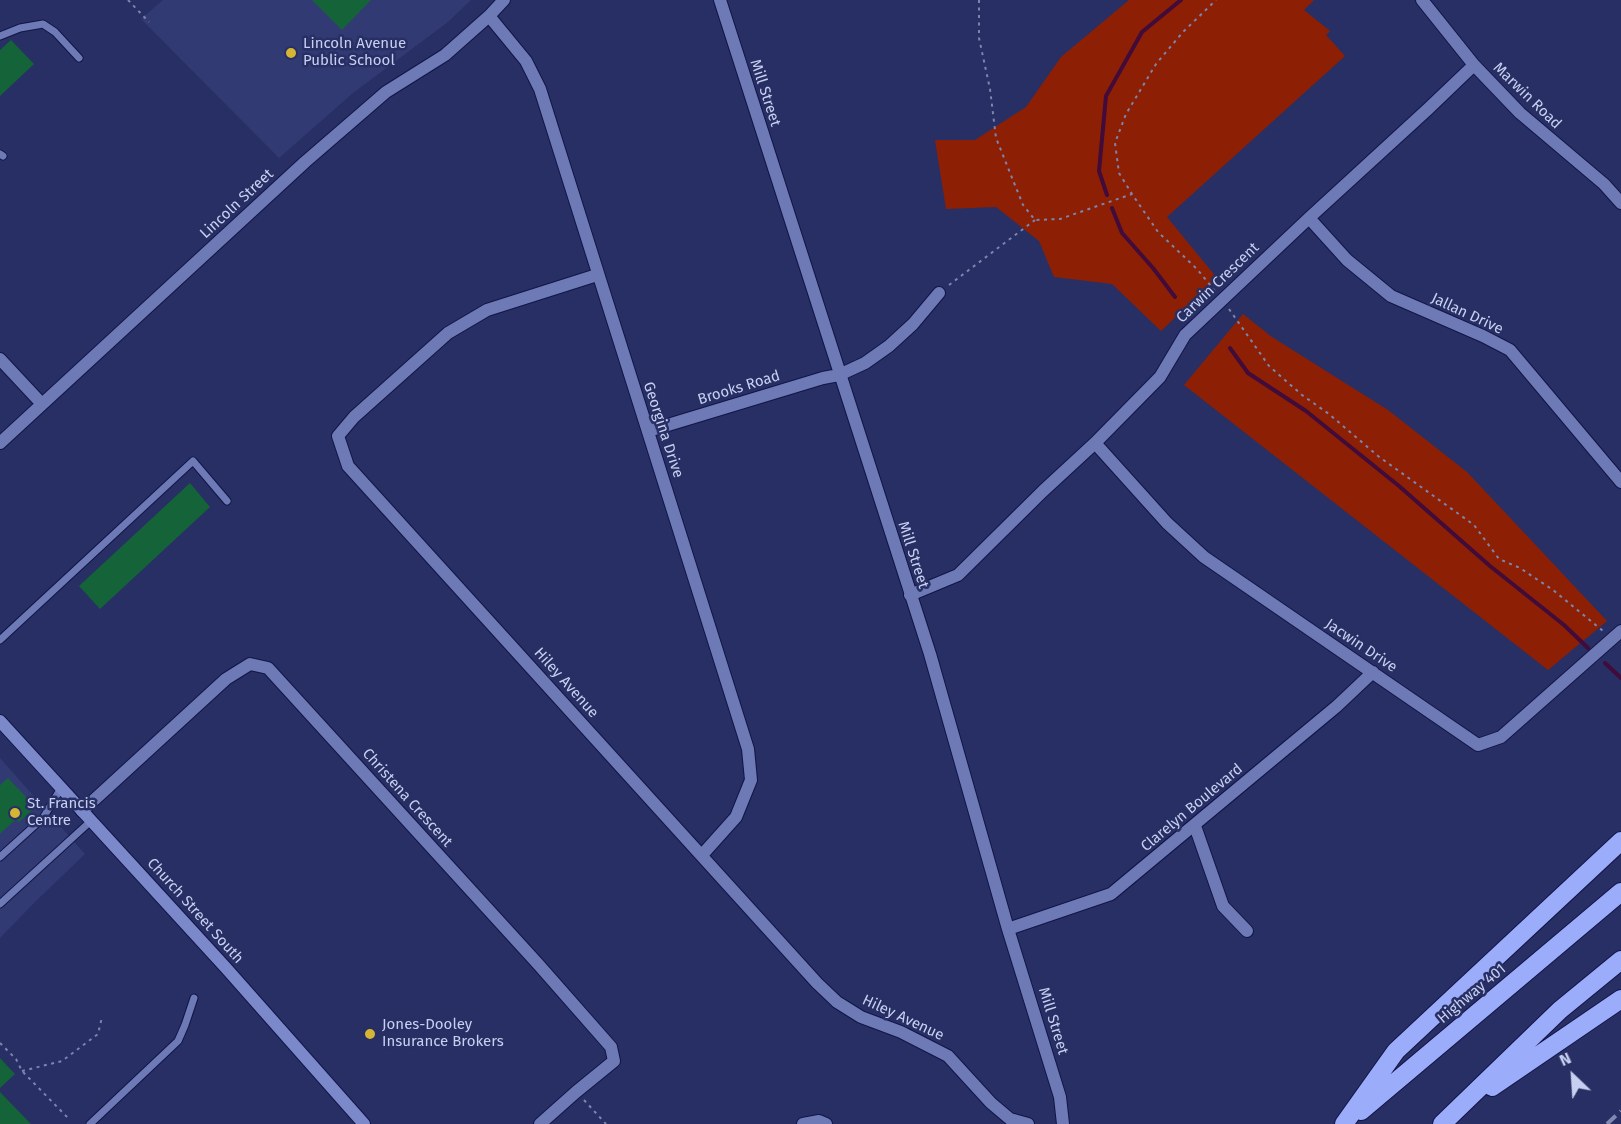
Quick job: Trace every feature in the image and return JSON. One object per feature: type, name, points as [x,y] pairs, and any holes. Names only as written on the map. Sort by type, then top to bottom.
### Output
[{"type":"highway","points":[[1345,1124],[1396,1051],[1621,841]]},
{"type":"highway","name":"Highway 401","points":[[1345,1124],[1621,892]]},
{"type":"highway","points":[[1448,1119],[1560,1010],[1621,960]]},
{"type":"highway","points":[[1448,1119],[1621,999]]},
{"type":"main road","name":"Church Street South","points":[[0,721],[218,959],[364,1124]]},
{"type":"street","name":"Lincoln Street","points":[[0,443],[341,131],[392,88],[445,55],[504,0]]},
{"type":"street","name":"Mill Street","points":[[720,0],[930,654],[1008,928],[1060,1097],[1063,1124]]},
{"type":"street","name":"Marwin Road","points":[[1422,0],[1474,65],[1520,113],[1604,184],[1621,203]]},
{"type":"street","name":"Georgina Drive","points":[[489,16],[526,60],[540,89],[748,749],[751,780],[736,817],[702,855]]},
{"type":"street","name":"Carwin Crescent","points":[[910,595],[958,575],[1160,377],[1185,335],[1474,65]]},
{"type":"street","name":"Jallan Drive","points":[[1309,218],[1347,260],[1391,296],[1510,350],[1621,482]]},
{"type":"street","name":"Hiley Avenue","points":[[597,275],[488,310],[448,333],[354,417],[338,436],[348,466],[702,855],[784,949],[837,1002],[861,1017],[901,1032],[948,1056],[991,1103],[1010,1119],[1028,1124]]},
{"type":"street","name":"Brooks Road","points":[[648,431],[839,375],[865,363],[889,346],[913,324],[939,293]]},
{"type":"street","points":[[0,359],[42,404]]},
{"type":"street","name":"Jacwin Drive","points":[[1095,443],[1167,523],[1204,557],[1478,745],[1501,737],[1616,635]]},
{"type":"street","name":"Christena Crescent","points":[[82,811],[226,679],[250,664],[268,668],[611,1047],[614,1061],[540,1124]]},
{"type":"street","name":"Clarelyn Boulevard","points":[[1008,928],[1111,894],[1337,706],[1373,672]]},
{"type":"street","points":[[1194,826],[1223,906],[1247,931]]},
{"type":"street","points":[[803,1124],[819,1121],[826,1124]]},
{"type":"street","points":[[1054,1124],[1063,1124]]},
{"type":"lane","points":[[0,36],[20,28],[43,24],[55,32],[79,58]]},
{"type":"lane","points":[[0,640],[193,461],[226,501]]},
{"type":"lane","points":[[0,857],[43,818],[61,788]]},
{"type":"lane","points":[[0,904],[92,820]]},
{"type":"lane","points":[[90,1124],[178,1041],[194,998]]},
{"type":"path","points":[[128,0],[149,22]]},
{"type":"path","points":[[979,0],[979,38],[990,89],[996,138],[1023,205],[1035,220]]},
{"type":"path","points":[[1216,0],[1183,32],[1156,64],[1126,114],[1115,143],[1119,173],[1132,194],[1158,232],[1197,269],[1222,299],[1269,366],[1378,456],[1474,525],[1499,559],[1520,568],[1616,635]]},
{"type":"path","points":[[939,293],[1035,220],[1060,219],[1132,194]]},
{"type":"path","points":[[22,1071],[62,1061],[98,1034],[102,1017]]},
{"type":"path","points":[[0,1043],[16,1059],[22,1071],[68,1118]]},
{"type":"path","points":[[576,1092],[606,1124]]},
{"type":"shaded area","name":"Lincoln Avenue Public School","points":[[163,0],[471,0],[448,22],[353,93],[279,158],[141,19]]},
{"type":"shaded area","points":[[1129,0],[1314,0],[1304,10],[1330,31],[1326,35],[1345,56],[1167,217],[1217,278],[1161,331],[1112,284],[1054,277],[1039,241],[996,207],[946,209],[935,140],[975,140],[1026,107],[1061,57]]},
{"type":"shaded area","points":[[1243,314],[1272,337],[1388,410],[1467,472],[1607,621],[1548,670],[1184,385]]},
{"type":"shaded area","points":[[0,758],[85,854],[0,938]]},
{"type":"building","points":[[312,0],[371,0],[342,30]]},
{"type":"building","points":[[11,40],[34,64],[0,96],[0,50]]},
{"type":"building","points":[[190,483],[210,507],[100,609],[79,586]]},
{"type":"building","name":"St. Francis Centre","points":[[8,778],[37,806],[19,822],[16,819],[0,834],[0,785]]},
{"type":"building","points":[[0,1058],[15,1074],[0,1088]]},
{"type":"building","points":[[0,1092],[31,1124],[0,1124]]},
{"type":"waterway","points":[[1107,195],[1099,171],[1106,96],[1142,32],[1181,0]]},
{"type":"waterway","points":[[1112,208],[1122,233],[1175,297]]},
{"type":"waterway","points":[[1230,348],[1248,373],[1306,411],[1399,486],[1490,566],[1564,625],[1588,648]]},
{"type":"waterway","points":[[1605,663],[1621,678]]},
{"type":"railway","points":[[1607,1124],[1621,1111]]},
{"type":"place","name":"Lincoln Avenue Public School","points":[[291,53]]},
{"type":"place","name":"St. Francis Centre","points":[[15,813]]},
{"type":"place","name":"Jones-Dooley Insurance Brokers","points":[[370,1034]]}]
